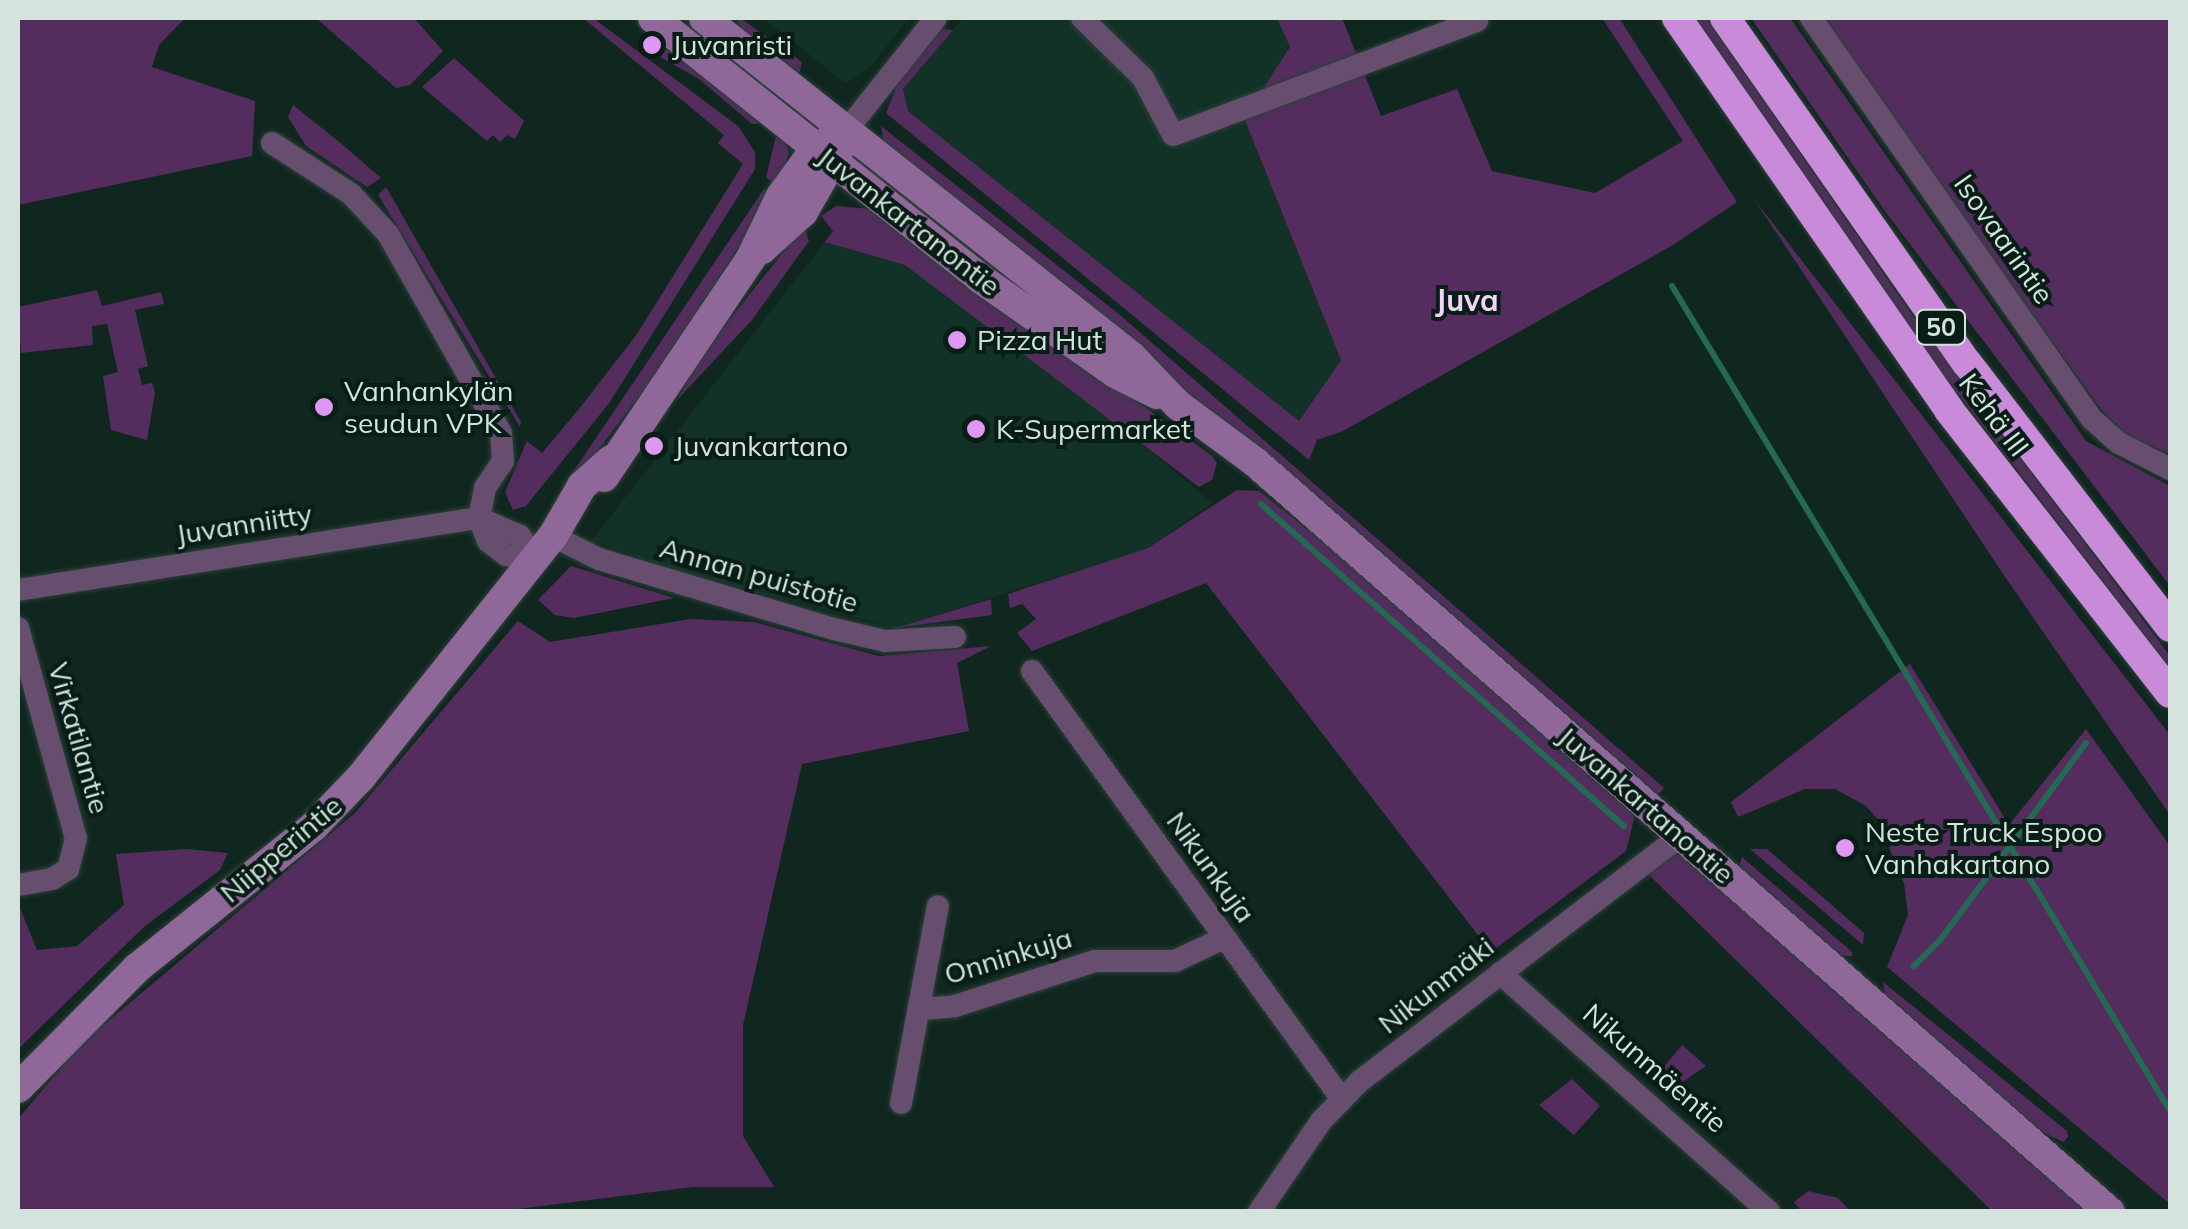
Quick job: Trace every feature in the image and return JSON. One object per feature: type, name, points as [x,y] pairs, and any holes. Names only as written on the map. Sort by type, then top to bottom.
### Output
[{"type":"highway","name":"Kehä III","points":[[1677,18],[1949,410],[2170,693]]},
{"type":"highway","name":"Kehä III","points":[[1725,18],[1967,362],[2170,627]]},
{"type":"main road","name":"Juvankartanontie","points":[[653,18],[1040,321],[1115,373],[1178,405]]},
{"type":"main road","name":"Juvankartanontie","points":[[704,18],[1130,356],[1178,405],[1255,462],[2110,1212]]},
{"type":"main road","name":"Niipperintie","points":[[18,1088],[137,968],[338,802],[544,548],[582,515],[611,460],[751,258],[781,196],[846,132]]},
{"type":"street","points":[[846,132],[936,18]]},
{"type":"street","points":[[1082,18],[1143,78],[1173,134],[1477,21]]},
{"type":"street","name":"Isovaarintie","points":[[1811,18],[2092,419],[2118,443],[2170,470]]},
{"type":"street","points":[[272,144],[351,194],[388,234],[501,433],[503,461],[484,488],[479,518],[502,522],[544,548]]},
{"type":"street","name":"Juvanniitty","points":[[18,590],[479,518]]},
{"type":"street","name":"Annan puistotie","points":[[544,548],[599,558],[884,641],[955,637]]},
{"type":"street","name":"Virkatilantie","points":[[18,628],[76,838],[68,869],[52,880],[18,885]]},
{"type":"street","name":"Nikunkuja","points":[[1032,671],[1341,1098]]},
{"type":"street","name":"Nikunmäki","points":[[1259,1212],[1341,1098],[1680,836]]},
{"type":"street","name":"Onninkuja","points":[[901,1104],[923,1008],[938,906]]},
{"type":"street","name":"Onninkuja","points":[[923,1008],[954,1006],[1095,961],[1175,961],[1224,938]]},
{"type":"street","name":"Nikunmäentie","points":[[1500,974],[1768,1212]]},
{"type":"shaded area","points":[[18,18],[185,18],[159,45],[152,67],[255,101],[252,156],[18,205]]},
{"type":"shaded area","points":[[316,18],[414,18],[443,51],[410,85],[396,88]]},
{"type":"shaded area","points":[[583,18],[593,18],[738,126],[755,152],[755,169],[610,402],[526,506],[513,510],[505,492],[527,441],[542,453],[579,409],[637,334],[743,164],[718,143],[724,135]]},
{"type":"shaded area","points":[[740,18],[802,62],[797,82],[765,56],[737,22]]},
{"type":"shaded area","points":[[763,18],[909,18],[869,69],[845,83]]},
{"type":"shaded area","points":[[963,18],[1277,18],[1290,47],[1244,118],[1341,360],[1299,421],[908,111],[903,89]]},
{"type":"shaded area","points":[[1277,18],[1342,18],[1381,116],[1457,89],[1492,171],[1595,193],[1683,141],[1602,18],[1619,18],[1737,202],[1673,245],[1343,431],[1317,440],[1309,460],[886,113],[897,85],[940,29],[953,30],[903,89],[908,111],[1299,421],[1341,360],[1244,118],[1290,47]]},
{"type":"shaded area","points":[[1691,18],[1706,18],[1913,316],[2170,656],[2170,668],[1904,324]]},
{"type":"shaded area","points":[[1751,18],[1790,18],[2086,441],[2170,486],[2170,586],[1884,210]]},
{"type":"shaded area","points":[[1821,18],[2170,18],[2170,454],[2126,435],[2099,407]]},
{"type":"shaded area","points":[[666,49],[707,69],[767,123],[752,124],[699,79],[660,57]]},
{"type":"shaded area","points":[[454,58],[524,121],[515,139],[507,135],[500,142],[493,135],[487,141],[422,87]]},
{"type":"shaded area","points":[[293,105],[381,178],[367,187],[306,146],[288,117]]},
{"type":"shaded area","points":[[881,126],[1120,315],[1664,788],[1655,798],[884,144]]},
{"type":"shaded area","points":[[778,128],[789,152],[779,188],[766,177]]},
{"type":"shaded area","points":[[386,187],[521,422],[520,427],[378,195]]},
{"type":"shaded area","points":[[764,189],[772,196],[654,377],[572,484],[567,481]]},
{"type":"shaded area","points":[[1754,199],[2170,735],[2170,815],[2005,577]]},
{"type":"shaded area","points":[[836,206],[871,209],[1211,455],[1217,463],[1212,480],[1199,487],[905,265],[825,242],[833,231],[821,216]]},
{"type":"shaded area","points":[[804,226],[809,241],[752,320],[677,400],[703,353]]},
{"type":"shaded area","points":[[825,242],[905,265],[1085,397],[1212,503],[1148,548],[895,628],[676,571],[592,540]]},
{"type":"shaded area","points":[[97,290],[102,306],[161,292],[164,304],[135,310],[148,366],[138,369],[142,385],[152,383],[155,393],[147,440],[111,430],[103,376],[118,372],[107,324],[92,326],[93,345],[21,353],[18,307]]},
{"type":"shaded area","points":[[1237,490],[1259,491],[1341,556],[1635,815],[1626,851],[1491,952],[1206,583],[1032,651],[1017,633],[1036,619],[1022,604],[1010,608],[1008,594],[1148,548]]},
{"type":"shaded area","points":[[571,566],[674,598],[574,618],[555,615],[538,600]]},
{"type":"shaded area","points":[[991,599],[992,615],[895,628]]},
{"type":"shaded area","points":[[691,619],[754,622],[879,656],[991,646],[957,663],[969,731],[802,764],[743,1025],[743,1136],[774,1187],[693,1187],[495,1212],[18,1212],[18,1119],[81,1044],[355,813],[518,621],[550,642]]},
{"type":"shaded area","points":[[1910,664],[2009,825],[2086,729],[2170,846],[2170,1204],[1887,967],[1908,915],[1904,883],[1889,847],[1896,841],[1866,806],[1835,789],[1805,789],[1738,817],[1731,802]]},
{"type":"shaded area","points":[[186,849],[228,853],[220,870],[145,926],[18,1049],[18,903],[37,950],[77,946],[124,905],[116,854]]},
{"type":"shaded area","points":[[1750,849],[1767,849],[1864,933],[1863,945]]},
{"type":"shaded area","points":[[1681,854],[2089,1211],[1992,1211],[1644,870],[1665,855]]},
{"type":"shaded area","points":[[1742,857],[1852,956],[1835,956],[1739,867]]},
{"type":"shaded area","points":[[1883,982],[2067,1131],[2068,1137],[2063,1142],[2029,1125],[1885,996]]},
{"type":"shaded area","points":[[1682,1045],[1706,1066],[1681,1083],[1663,1068]]},
{"type":"shaded area","points":[[1572,1079],[1600,1106],[1574,1135],[1539,1105]]},
{"type":"shaded area","points":[[1808,1191],[1838,1198],[1850,1211],[1801,1211],[1794,1202]]},
{"type":"waterway","points":[[1672,286],[2170,1111]]},
{"type":"waterway","points":[[1261,504],[1624,826]]},
{"type":"waterway","points":[[1914,966],[1941,939],[2086,743]]},
{"type":"place","name":"Juvanristi","points":[[652,45]]},
{"type":"place","name":"Pizza Hut","points":[[957,340]]},
{"type":"place","name":"Vanhankylän seudun VPK","points":[[324,407]]},
{"type":"place","name":"K-Supermarket","points":[[976,429]]},
{"type":"place","name":"Juvankartano","points":[[654,446]]},
{"type":"place","name":"Neste Truck Espoo Vanhakartano","points":[[1845,848]]},
{"type":"district","name":"Juva","points":[[1467,300]]}]
